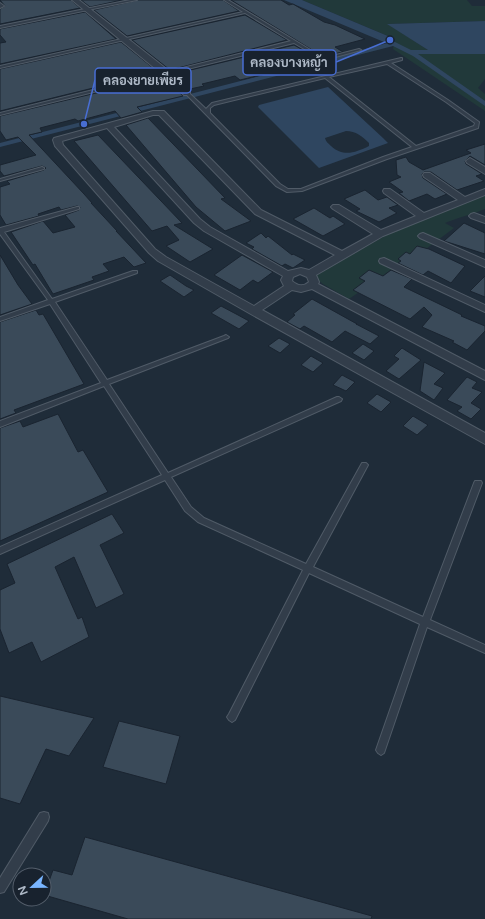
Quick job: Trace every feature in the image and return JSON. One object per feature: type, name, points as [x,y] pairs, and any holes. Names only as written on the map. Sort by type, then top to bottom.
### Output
[{"type":"street","points":[[75,0],[166,73],[187,93]]},
{"type":"street","points":[[342,255],[258,212],[161,113],[153,113],[59,138],[57,142],[152,252],[254,311],[485,439]]},
{"type":"street","points":[[108,125],[202,225],[288,275]]},
{"type":"street","points":[[470,161],[485,171]]},
{"type":"street","points":[[427,175],[464,200]]},
{"type":"street","points":[[387,191],[422,216]]},
{"type":"street","points":[[288,275],[295,272],[310,274],[380,234],[485,192]]},
{"type":"street","points":[[336,207],[380,234]]},
{"type":"street","points":[[474,216],[485,220]]},
{"type":"street","points":[[422,236],[485,264]]},
{"type":"street","points":[[384,261],[485,309]]},
{"type":"street","points":[[288,275],[286,280],[291,286],[302,289],[312,285],[314,282],[314,278],[310,274]]},
{"type":"street","points":[[312,285],[485,376]]},
{"type":"street","points":[[254,311],[291,286]]},
{"type":"lane","points":[[0,27],[135,0]]},
{"type":"lane","points":[[226,0],[293,42],[324,59],[359,50]]},
{"type":"lane","points":[[0,4],[2,6],[0,7]]},
{"type":"lane","points":[[0,67],[246,12]]},
{"type":"lane","points":[[0,114],[293,42]]},
{"type":"lane","points":[[208,113],[208,108],[213,104],[401,59]]},
{"type":"lane","points":[[187,93],[278,185],[287,190],[302,190],[476,127],[477,123],[447,101],[387,62]]},
{"type":"lane","points":[[326,77],[416,148]]},
{"type":"lane","points":[[0,180],[42,168]]},
{"type":"lane","points":[[77,208],[0,231],[51,302],[188,510],[201,520],[485,648]]},
{"type":"lane","points":[[0,319],[135,272]]},
{"type":"lane","points":[[0,424],[226,337]]},
{"type":"lane","points":[[0,551],[166,478],[339,399]]},
{"type":"lane","points":[[232,717],[308,568],[364,465]]},
{"type":"lane","points":[[381,750],[425,622],[478,482]]},
{"type":"lane","points":[[0,888],[44,817]]},
{"type":"green space","points":[[302,0],[467,0],[472,6],[485,6],[485,21],[388,24],[428,50],[485,50],[485,79],[478,88],[485,94],[485,111],[393,49],[395,39]]},
{"type":"green space","points":[[485,194],[485,209],[445,223],[454,228],[403,266],[391,270],[349,299],[317,279],[317,275],[390,233]]},
{"type":"water","points":[[284,0],[302,0],[395,39],[384,42]]},
{"type":"water","points":[[485,21],[485,50],[428,50],[387,24]]},
{"type":"water","points":[[328,87],[388,143],[319,168],[258,107],[259,105]],"holes":[[[350,131],[361,136],[369,143],[369,146],[354,152],[345,153],[340,152],[326,141],[325,138]]]},
{"type":"building","points":[[0,0],[71,0],[80,8],[0,24],[0,9],[5,6]]},
{"type":"building","points":[[81,0],[122,0],[90,7]]},
{"type":"building","points":[[138,0],[223,0],[239,11],[127,36],[94,10]]},
{"type":"building","points":[[231,0],[281,0],[289,5],[293,4],[324,22],[335,25],[365,39],[335,47],[343,52],[322,56]]},
{"type":"building","points":[[85,12],[116,39],[0,64],[0,43],[6,42],[0,35],[0,29]]},
{"type":"building","points":[[245,15],[287,40],[170,70],[132,40]]},
{"type":"building","points":[[121,42],[158,72],[0,111],[0,69]]},
{"type":"building","points":[[294,45],[319,59],[309,62],[311,63],[240,80],[235,76],[202,84],[204,86],[190,89],[174,74]]},
{"type":"building","points":[[163,77],[183,96],[137,107],[142,112],[121,118],[115,111],[78,121],[75,119],[40,128],[42,132],[29,135],[146,263],[134,267],[124,257],[103,264],[109,271],[92,277],[94,280],[53,294],[35,264],[33,265],[11,232],[43,221],[53,233],[75,227],[65,215],[79,210],[80,207],[77,206],[61,210],[59,207],[38,214],[39,216],[6,225],[0,215],[0,187],[10,184],[7,181],[44,170],[46,168],[42,166],[4,176],[0,171],[0,165],[36,155],[18,137],[6,140],[0,131],[0,116]]},
{"type":"building","points":[[148,118],[225,198],[221,199],[251,221],[225,231],[196,207],[126,125]]},
{"type":"building","points":[[98,135],[182,223],[174,225],[213,249],[190,262],[166,246],[179,240],[167,226],[152,231],[74,141]]},
{"type":"building","points":[[485,144],[485,165],[470,156],[465,161],[466,164],[482,174],[476,176],[484,181],[457,190],[431,172],[424,172],[422,174],[423,178],[447,194],[435,199],[427,194],[409,201],[399,193],[403,192],[389,182],[401,177],[397,175],[396,160],[406,157],[409,162],[423,170],[471,153],[466,150]]},
{"type":"building","points":[[365,190],[378,200],[387,197],[398,205],[389,208],[397,213],[379,222],[356,211],[360,209],[344,199]]},
{"type":"building","points":[[314,208],[330,218],[333,216],[345,224],[323,236],[293,219]]},
{"type":"building","points":[[464,223],[485,233],[485,254],[444,241]]},
{"type":"building","points":[[261,233],[266,238],[268,236],[292,255],[293,254],[305,260],[293,268],[285,264],[282,266],[252,249],[254,247],[246,243]]},
{"type":"building","points":[[417,246],[429,249],[465,266],[451,283],[428,271],[423,275],[398,263],[401,261],[398,259],[406,252],[410,254]]},
{"type":"building","points":[[0,255],[18,285],[32,304],[0,315]]},
{"type":"building","points":[[242,255],[273,272],[258,283],[253,280],[240,290],[214,275]]},
{"type":"building","points":[[369,270],[383,276],[391,270],[412,279],[404,287],[462,315],[461,316],[485,326],[485,331],[467,350],[452,342],[454,341],[422,327],[432,315],[424,307],[410,319],[353,290],[365,281],[359,278]]},
{"type":"building","points":[[170,275],[194,290],[184,297],[160,281]]},
{"type":"building","points":[[485,276],[485,297],[470,291]]},
{"type":"building","points":[[312,299],[379,336],[370,344],[345,331],[332,342],[304,326],[300,329],[287,322],[295,315],[293,314]]},
{"type":"building","points":[[221,306],[249,321],[239,329],[211,313]]},
{"type":"building","points":[[36,310],[39,315],[43,314],[84,384],[14,410],[16,413],[0,419],[0,322]]},
{"type":"building","points":[[279,338],[290,344],[280,353],[268,346]]},
{"type":"building","points":[[363,344],[374,351],[364,360],[352,353]]},
{"type":"building","points":[[402,348],[421,360],[399,379],[386,371],[399,359],[394,356]]},
{"type":"building","points":[[311,356],[323,363],[313,372],[301,365]]},
{"type":"building","points":[[424,362],[445,373],[434,384],[443,388],[434,400],[420,391]]},
{"type":"building","points":[[342,375],[355,382],[346,391],[333,385]]},
{"type":"building","points":[[467,377],[477,382],[472,388],[482,392],[471,403],[481,409],[471,419],[457,411],[462,407],[447,400]]},
{"type":"building","points":[[377,394],[391,402],[381,412],[367,403]]},
{"type":"building","points":[[58,414],[78,452],[83,450],[108,492],[0,541],[0,428],[20,421],[23,427]]},
{"type":"building","points":[[413,416],[428,425],[417,435],[403,426]]},
{"type":"building","points":[[112,514],[124,533],[100,545],[124,594],[96,608],[74,557],[55,567],[78,619],[82,617],[89,637],[41,662],[32,642],[9,653],[0,629],[0,590],[15,583],[7,564]]},
{"type":"building","points":[[0,696],[94,718],[69,756],[46,749],[20,804],[0,798]]},
{"type":"building","points":[[119,721],[180,736],[166,784],[103,767]]},
{"type":"building","points":[[85,837],[372,916],[371,919],[128,919],[52,897],[53,870],[72,875]]},
{"type":"waterway","points":[[373,33],[393,43]]},
{"type":"waterway","points":[[0,145],[365,52],[393,43]]},
{"type":"waterway","points":[[393,43],[410,52]]},
{"type":"waterway","points":[[410,52],[485,52]]},
{"type":"waterway","points":[[410,52],[485,104]]},
{"type":"place","name":"คลองบางหญ้า","points":[[390,40]]},
{"type":"place","name":"คลองยายเพียร","points":[[84,124]]}]
